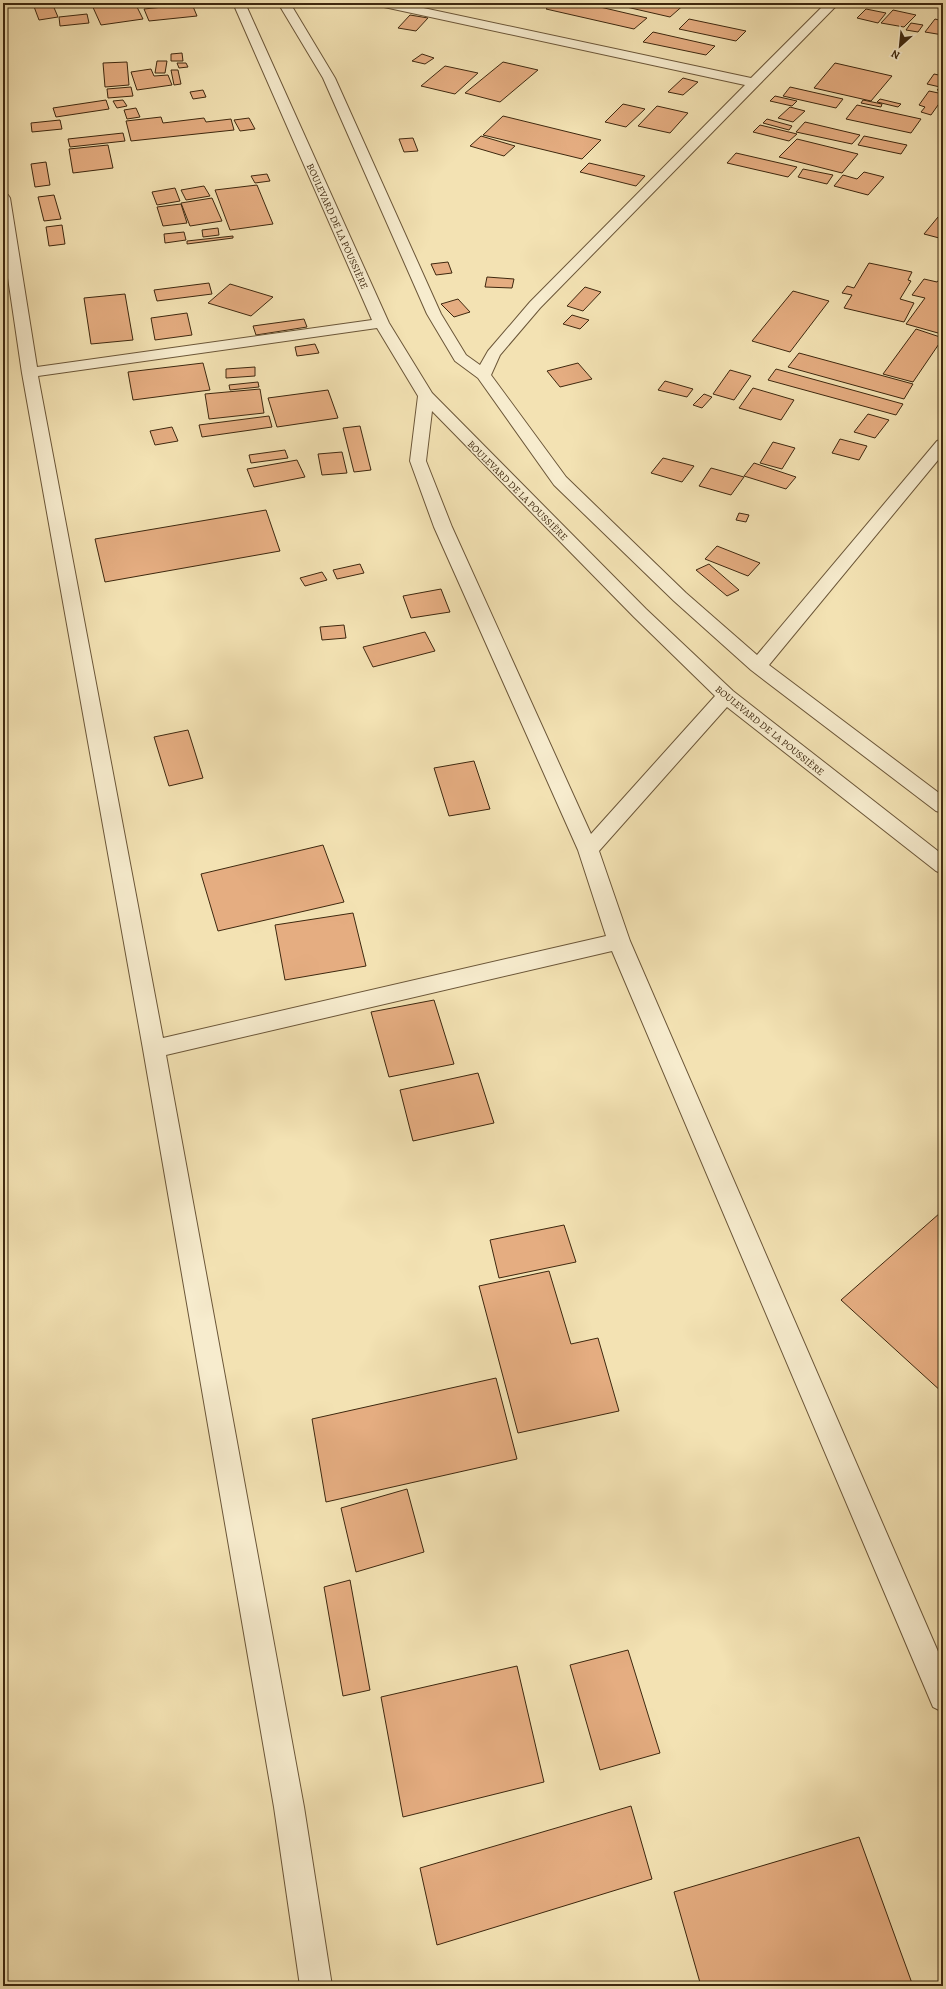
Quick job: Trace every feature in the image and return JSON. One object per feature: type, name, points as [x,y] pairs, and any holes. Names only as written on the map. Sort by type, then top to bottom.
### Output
[{"type":"street","name":"BOULEVARD DE LA POUSSIÈRE","points":[[239,3],[381,323],[426,396],[640,613],[726,696],[943,866]]},
{"type":"street","points":[[284,3],[329,78],[434,314],[460,358],[482,375],[560,481],[680,597],[758,666],[943,806]]},
{"type":"street","points":[[384,3],[755,83]]},
{"type":"street","points":[[482,375],[493,354],[535,305],[695,141],[755,83],[833,3]]},
{"type":"street","points":[[3,198],[30,373],[154,1049],[289,1808],[316,1986]]},
{"type":"street","points":[[30,373],[381,323]]},
{"type":"street","points":[[426,396],[418,461],[443,527],[588,850],[619,941],[943,1697]]},
{"type":"street","points":[[758,666],[943,444]]},
{"type":"street","points":[[588,850],[726,696]]},
{"type":"street","points":[[154,1049],[619,941]]},
{"type":"building","points":[[52,3],[58,17],[39,20],[33,4]]},
{"type":"building","points":[[91,3],[135,3],[143,19],[101,25]]},
{"type":"building","points":[[553,3],[583,3],[647,18],[634,29],[546,9]]},
{"type":"building","points":[[609,3],[686,3],[670,17]]},
{"type":"building","points":[[192,4],[197,16],[149,21],[144,9]]},
{"type":"building","points":[[866,9],[886,13],[878,23],[857,18]]},
{"type":"building","points":[[893,10],[916,15],[904,27],[881,23]]},
{"type":"building","points":[[87,14],[89,23],[60,26],[59,17]]},
{"type":"building","points":[[410,15],[428,18],[416,31],[398,28]]},
{"type":"building","points":[[689,19],[746,31],[736,41],[679,29]]},
{"type":"building","points":[[935,19],[943,21],[943,35],[925,32]]},
{"type":"building","points":[[911,23],[923,25],[918,32],[906,30]]},
{"type":"building","points":[[653,32],[715,46],[706,55],[643,42]]},
{"type":"building","points":[[182,53],[183,61],[171,61],[171,54]]},
{"type":"building","points":[[422,54],[434,58],[425,64],[412,61]]},
{"type":"building","points":[[157,61],[167,61],[165,73],[155,73]]},
{"type":"building","points":[[127,62],[129,85],[105,87],[103,63]]},
{"type":"building","points":[[503,62],[538,70],[500,102],[465,93]]},
{"type":"building","points":[[177,63],[186,63],[188,67],[179,68]]},
{"type":"building","points":[[835,63],[892,76],[871,101],[814,88]]},
{"type":"building","points":[[445,66],[478,73],[455,94],[421,86]]},
{"type":"building","points":[[151,69],[154,76],[168,75],[172,85],[137,90],[131,72]]},
{"type":"building","points":[[171,70],[178,70],[181,84],[174,85]]},
{"type":"building","points":[[934,74],[943,76],[943,91],[937,90],[940,87],[927,84]]},
{"type":"building","points":[[683,78],[698,82],[683,95],[668,92]]},
{"type":"building","points":[[131,87],[133,96],[108,98],[107,89]]},
{"type":"building","points":[[790,87],[843,99],[836,108],[783,96]]},
{"type":"building","points":[[203,90],[206,97],[193,99],[190,92]]},
{"type":"building","points":[[929,91],[943,94],[943,98],[931,115],[921,112],[925,107],[919,105]]},
{"type":"building","points":[[775,96],[797,101],[792,106],[770,101]]},
{"type":"building","points":[[880,99],[901,104],[898,107],[877,102]]},
{"type":"building","points":[[106,100],[109,109],[56,117],[53,108]]},
{"type":"building","points":[[123,100],[127,106],[117,108],[113,101]]},
{"type":"building","points":[[863,100],[882,104],[881,107],[861,103]]},
{"type":"building","points":[[623,104],[645,109],[626,127],[605,122]]},
{"type":"building","points":[[857,105],[921,119],[911,133],[846,119]]},
{"type":"building","points":[[657,106],[688,113],[670,133],[638,126]]},
{"type":"building","points":[[790,107],[805,111],[793,122],[778,118]]},
{"type":"building","points":[[136,108],[140,117],[127,119],[124,110]]},
{"type":"building","points":[[503,116],[601,140],[582,159],[483,135]]},
{"type":"building","points":[[161,117],[163,123],[204,118],[206,122],[231,119],[234,130],[131,141],[126,121]]},
{"type":"building","points":[[249,118],[255,129],[240,131],[234,120]]},
{"type":"building","points":[[767,119],[792,126],[789,130],[763,123]]},
{"type":"building","points":[[60,120],[62,129],[32,132],[31,123]]},
{"type":"building","points":[[805,122],[860,135],[852,144],[796,132]]},
{"type":"building","points":[[760,125],[797,134],[789,141],[753,132]]},
{"type":"building","points":[[123,133],[125,141],[70,147],[68,139]]},
{"type":"building","points":[[481,136],[515,146],[504,156],[470,146]]},
{"type":"building","points":[[864,136],[907,145],[901,154],[858,145]]},
{"type":"building","points":[[413,138],[418,151],[404,152],[399,139]]},
{"type":"building","points":[[797,139],[858,154],[842,173],[779,157]]},
{"type":"building","points":[[108,145],[113,168],[73,173],[69,149]]},
{"type":"building","points":[[736,153],[797,167],[788,177],[727,163]]},
{"type":"building","points":[[46,162],[50,185],[35,187],[31,164]]},
{"type":"building","points":[[589,163],[645,176],[636,186],[580,172]]},
{"type":"building","points":[[803,169],[833,175],[827,184],[798,177]]},
{"type":"building","points":[[864,172],[884,177],[868,195],[834,186],[843,175],[857,179]]},
{"type":"building","points":[[267,174],[270,181],[255,183],[251,176]]},
{"type":"building","points":[[257,185],[273,224],[230,230],[215,190]]},
{"type":"building","points":[[204,186],[210,196],[186,200],[181,190]]},
{"type":"building","points":[[175,188],[180,201],[157,205],[152,192]]},
{"type":"building","points":[[54,195],[61,219],[44,221],[38,197]]},
{"type":"building","points":[[212,198],[222,221],[190,226],[181,203]]},
{"type":"building","points":[[181,204],[187,223],[163,226],[157,207]]},
{"type":"building","points":[[938,217],[943,218],[943,239],[924,234]]},
{"type":"building","points":[[62,225],[65,244],[49,246],[46,227]]},
{"type":"building","points":[[218,228],[219,235],[203,237],[202,230]]},
{"type":"building","points":[[184,232],[186,240],[165,243],[164,234]]},
{"type":"building","points":[[233,236],[233,238],[187,244],[187,241]]},
{"type":"building","points":[[448,262],[452,273],[436,275],[431,264]]},
{"type":"building","points":[[869,263],[912,272],[908,280],[911,281],[900,299],[914,303],[904,322],[844,308],[852,295],[842,293],[847,286],[854,288]]},
{"type":"building","points":[[943,275],[943,326],[938,333],[906,324],[925,298],[912,295],[924,279],[937,282]]},
{"type":"building","points":[[487,277],[514,279],[512,288],[485,287]]},
{"type":"building","points":[[209,283],[212,294],[157,301],[154,290]]},
{"type":"building","points":[[230,284],[273,297],[251,316],[208,303]]},
{"type":"building","points":[[585,287],[601,292],[583,311],[567,306]]},
{"type":"building","points":[[793,291],[829,301],[790,352],[752,341]]},
{"type":"building","points":[[125,294],[133,340],[91,344],[84,298]]},
{"type":"building","points":[[458,299],[470,312],[454,317],[441,304]]},
{"type":"building","points":[[187,313],[192,335],[155,340],[151,318]]},
{"type":"building","points":[[572,315],[589,320],[580,329],[563,324]]},
{"type":"building","points":[[304,319],[307,327],[256,335],[253,326]]},
{"type":"building","points":[[916,329],[943,338],[913,382],[883,374]]},
{"type":"building","points":[[315,344],[319,353],[297,356],[295,347]]},
{"type":"building","points":[[799,353],[913,384],[904,399],[788,367]]},
{"type":"building","points":[[203,363],[210,390],[133,400],[128,372]]},
{"type":"building","points":[[578,363],[592,379],[560,387],[547,371]]},
{"type":"building","points":[[255,367],[255,376],[226,378],[226,369]]},
{"type":"building","points":[[776,369],[903,404],[896,415],[768,380]]},
{"type":"building","points":[[730,370],[751,376],[734,400],[713,394]]},
{"type":"building","points":[[665,381],[693,389],[687,397],[658,390]]},
{"type":"building","points":[[258,382],[259,387],[230,390],[229,385]]},
{"type":"building","points":[[753,388],[794,400],[781,420],[739,408]]},
{"type":"building","points":[[260,389],[264,413],[209,419],[205,394]]},
{"type":"building","points":[[328,390],[338,418],[277,427],[268,398]]},
{"type":"building","points":[[704,394],[712,397],[702,408],[693,405]]},
{"type":"building","points":[[868,414],[889,420],[875,438],[854,432]]},
{"type":"building","points":[[269,416],[272,427],[202,437],[199,425]]},
{"type":"building","points":[[360,426],[371,470],[354,472],[343,428]]},
{"type":"building","points":[[172,427],[178,441],[155,445],[150,431]]},
{"type":"building","points":[[840,439],[867,446],[859,460],[832,453]]},
{"type":"building","points":[[773,442],[795,448],[782,469],[760,463]]},
{"type":"building","points":[[285,450],[288,458],[251,463],[249,455]]},
{"type":"building","points":[[342,452],[347,473],[322,475],[318,454]]},
{"type":"building","points":[[663,458],[694,466],[682,482],[651,473]]},
{"type":"building","points":[[297,460],[305,477],[254,487],[247,469]]},
{"type":"building","points":[[754,463],[796,477],[786,489],[744,476]]},
{"type":"building","points":[[711,468],[744,477],[731,495],[699,486]]},
{"type":"building","points":[[266,510],[280,551],[105,582],[95,539]]},
{"type":"building","points":[[739,513],[749,515],[746,522],[736,520]]},
{"type":"building","points":[[717,546],[760,563],[748,576],[705,559]]},
{"type":"building","points":[[360,564],[364,573],[337,579],[333,570]]},
{"type":"building","points":[[709,564],[739,590],[727,596],[696,570]]},
{"type":"building","points":[[322,572],[327,580],[305,586],[300,578]]},
{"type":"building","points":[[441,589],[450,612],[411,618],[403,596]]},
{"type":"building","points":[[344,625],[346,638],[322,640],[320,627]]},
{"type":"building","points":[[425,632],[435,651],[373,667],[363,647]]},
{"type":"building","points":[[188,730],[203,778],[169,786],[154,737]]},
{"type":"building","points":[[474,761],[490,809],[449,816],[434,768]]},
{"type":"building","points":[[323,845],[344,902],[218,931],[201,874]]},
{"type":"building","points":[[353,913],[366,966],[285,980],[275,925]]},
{"type":"building","points":[[434,1000],[454,1064],[389,1077],[371,1012]]},
{"type":"building","points":[[478,1073],[494,1123],[413,1141],[400,1090]]},
{"type":"building","points":[[940,1213],[943,1216],[943,1393],[841,1300]]},
{"type":"building","points":[[564,1225],[576,1262],[499,1278],[490,1240]]},
{"type":"building","points":[[549,1271],[571,1344],[598,1338],[619,1411],[518,1433],[479,1286]]},
{"type":"building","points":[[496,1378],[517,1459],[326,1502],[312,1419]]},
{"type":"building","points":[[407,1489],[424,1552],[356,1572],[341,1508]]},
{"type":"building","points":[[350,1580],[370,1690],[343,1696],[324,1587]]},
{"type":"building","points":[[628,1650],[660,1753],[600,1770],[570,1665]]},
{"type":"building","points":[[517,1666],[544,1782],[403,1817],[381,1697]]},
{"type":"building","points":[[631,1806],[652,1879],[437,1945],[420,1868]]},
{"type":"building","points":[[859,1837],[913,1986],[701,1986],[674,1892]]}]
